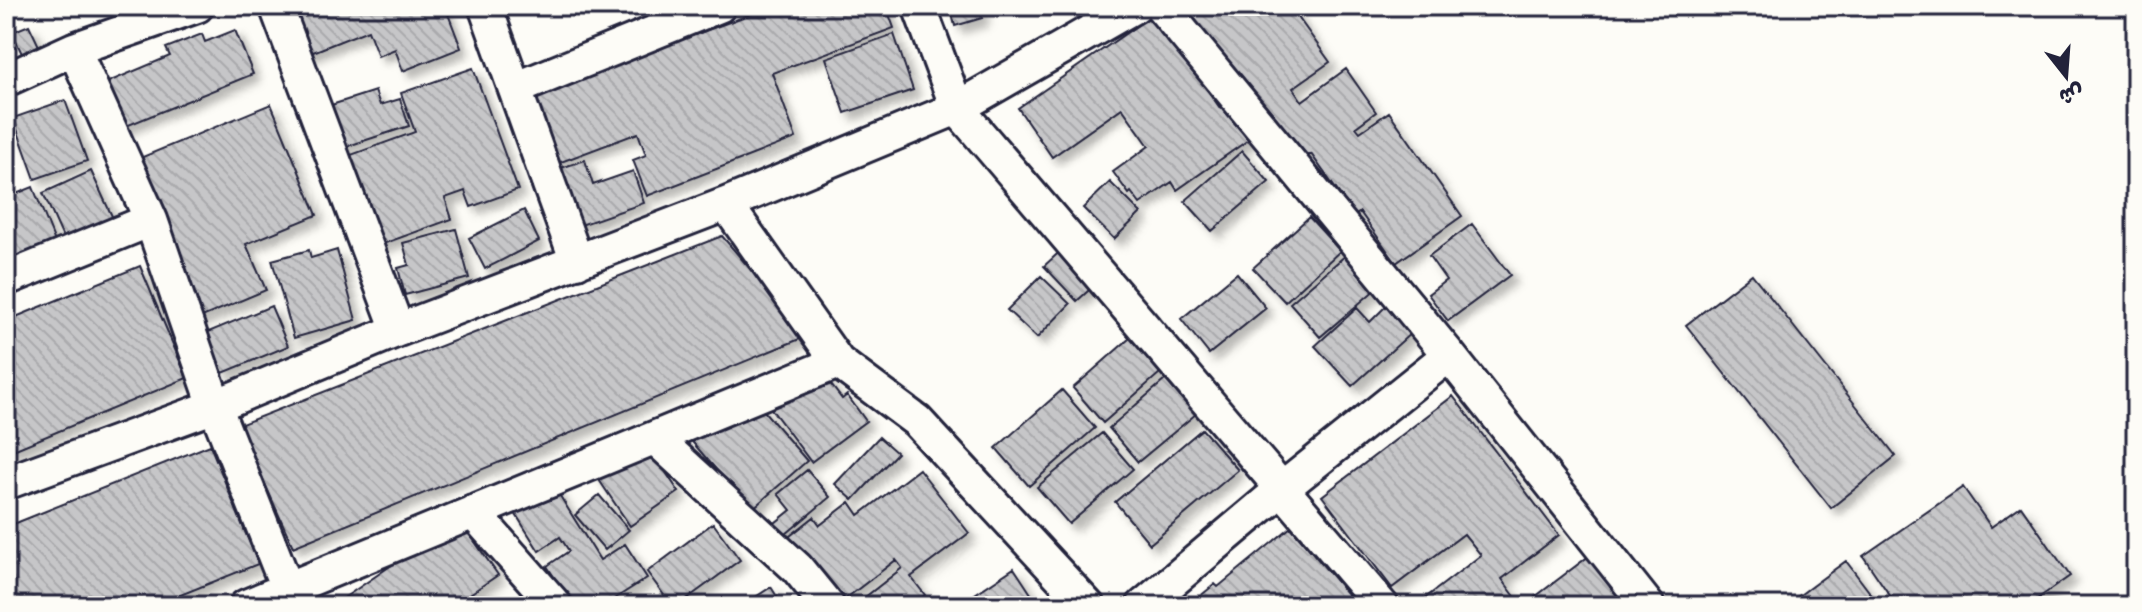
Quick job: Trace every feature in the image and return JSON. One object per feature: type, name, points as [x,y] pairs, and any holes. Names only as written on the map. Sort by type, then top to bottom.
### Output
[{"type":"street","points":[[6,80],[74,49],[197,6]]},
{"type":"street","points":[[276,6],[398,330]]},
{"type":"street","points":[[485,6],[577,262]]},
{"type":"street","points":[[515,89],[719,6]]},
{"type":"street","points":[[919,6],[957,108],[1382,606]]},
{"type":"street","points":[[6,483],[215,406],[398,330],[726,204],[957,108],[1135,6]]},
{"type":"street","points":[[1161,6],[1449,355],[1648,606]]},
{"type":"street","points":[[74,49],[151,220],[215,406],[295,597]]},
{"type":"street","points":[[726,204],[838,362],[917,421],[1088,606]]},
{"type":"street","points":[[6,279],[151,220]]},
{"type":"street","points":[[1143,606],[1283,488],[1449,355]]},
{"type":"street","points":[[246,606],[295,597],[473,512],[838,362]]},
{"type":"street","points":[[655,438],[797,568],[828,606]]},
{"type":"street","points":[[473,512],[556,606]]},
{"type":"building","points":[[289,6],[445,6],[461,48],[403,71],[395,49],[378,56],[368,30],[298,58]]},
{"type":"building","points":[[773,6],[886,6],[894,28],[772,73],[796,138],[647,196],[633,160],[646,155],[638,133],[553,165],[528,96]]},
{"type":"building","points":[[950,6],[979,6],[982,18],[955,26]]},
{"type":"building","points":[[1290,6],[1330,62],[1293,88],[1302,101],[1346,69],[1376,112],[1356,127],[1360,132],[1389,112],[1462,216],[1396,263],[1360,212],[1355,216],[1311,154],[1298,163],[1187,8]]},
{"type":"building","points":[[1154,14],[1220,108],[1227,103],[1251,138],[1177,190],[1172,182],[1140,204],[1113,172],[1149,146],[1122,108],[1052,157],[1018,108]]},
{"type":"building","points":[[29,25],[39,46],[22,54],[12,32]]},
{"type":"building","points":[[235,30],[253,74],[119,129],[101,85],[170,56],[166,48],[202,34],[205,42]]},
{"type":"building","points":[[894,34],[913,90],[845,113],[826,58]]},
{"type":"building","points":[[473,68],[518,190],[471,207],[465,191],[445,198],[452,219],[369,249],[337,160],[415,132],[401,93]]},
{"type":"building","points":[[375,91],[380,105],[400,99],[409,126],[336,150],[322,108]]},
{"type":"building","points":[[65,100],[87,161],[35,179],[13,118]]},
{"type":"building","points":[[271,104],[317,215],[246,244],[266,290],[195,320],[128,163]]},
{"type":"building","points":[[1242,151],[1269,182],[1212,231],[1185,201]]},
{"type":"building","points":[[585,160],[593,185],[633,171],[644,203],[575,227],[555,170]]},
{"type":"building","points":[[91,171],[117,227],[68,249],[43,193]]},
{"type":"building","points":[[1110,182],[1141,213],[1114,239],[1083,208]]},
{"type":"building","points":[[33,187],[59,252],[6,273],[6,198]]},
{"type":"building","points":[[524,210],[539,241],[485,269],[469,238]]},
{"type":"building","points":[[1309,217],[1340,251],[1285,302],[1253,268]]},
{"type":"building","points":[[1472,224],[1510,275],[1448,321],[1428,294],[1446,280],[1429,256]]},
{"type":"building","points":[[456,229],[469,278],[405,295],[398,268],[409,265],[403,243]]},
{"type":"building","points":[[722,236],[807,336],[293,547],[239,425]]},
{"type":"building","points":[[1066,246],[1099,281],[1077,301],[1044,266]]},
{"type":"building","points":[[309,250],[311,258],[337,250],[356,320],[294,338],[272,260]]},
{"type":"building","points":[[1346,255],[1376,289],[1320,337],[1290,303]]},
{"type":"building","points":[[140,266],[187,378],[6,453],[6,321]]},
{"type":"building","points":[[1237,273],[1266,308],[1209,354],[1181,319]]},
{"type":"building","points":[[1752,274],[1896,456],[1831,508],[1686,325]]},
{"type":"building","points":[[1041,276],[1070,304],[1037,338],[1007,310]]},
{"type":"building","points":[[271,306],[288,346],[223,373],[206,333]]},
{"type":"building","points":[[1386,306],[1411,333],[1352,386],[1315,346],[1357,308],[1370,322]]},
{"type":"building","points":[[1138,331],[1168,366],[1103,423],[1073,388]]},
{"type":"building","points":[[819,369],[842,399],[847,395],[866,421],[811,462],[769,406]]},
{"type":"building","points":[[1172,374],[1202,409],[1138,462],[1109,428]]},
{"type":"building","points":[[745,389],[807,461],[751,510],[688,437]]},
{"type":"building","points":[[1062,390],[1095,428],[1029,486],[996,448]]},
{"type":"building","points":[[1453,396],[1559,535],[1502,579],[1522,606],[1424,606],[1420,602],[1481,555],[1464,534],[1392,588],[1322,496]]},
{"type":"building","points":[[1202,429],[1238,470],[1150,544],[1115,502]]},
{"type":"building","points":[[1102,433],[1133,469],[1069,524],[1037,487]]},
{"type":"building","points":[[642,437],[679,492],[630,526],[593,471]]},
{"type":"building","points":[[879,437],[897,453],[853,500],[835,484]]},
{"type":"building","points":[[210,445],[258,564],[153,606],[6,606],[6,527]]},
{"type":"building","points":[[919,469],[969,533],[911,577],[925,595],[910,606],[871,606],[864,598],[902,568],[896,560],[836,606],[785,540],[814,517],[820,525],[850,502],[859,515]]},
{"type":"building","points":[[807,470],[830,497],[780,539],[770,527],[791,510],[778,494]]},
{"type":"building","points":[[1963,487],[1991,527],[2021,506],[2070,576],[2027,606],[1897,606],[1863,556]]},
{"type":"building","points":[[555,488],[600,560],[625,544],[647,578],[603,606],[573,606],[547,566],[569,551],[560,537],[539,551],[515,513]]},
{"type":"building","points":[[599,495],[629,530],[605,550],[575,515]]},
{"type":"building","points":[[459,519],[498,575],[452,606],[336,606],[335,604]]},
{"type":"building","points":[[713,523],[740,560],[677,606],[672,606],[647,572]]},
{"type":"building","points":[[1291,527],[1357,606],[1188,606],[1215,584],[1218,587]]},
{"type":"building","points":[[1593,553],[1633,606],[1523,606]]},
{"type":"building","points":[[1846,561],[1880,606],[1785,606]]},
{"type":"building","points":[[1014,568],[1039,606],[957,606]]},
{"type":"building","points":[[771,587],[783,606],[742,606]]}]
